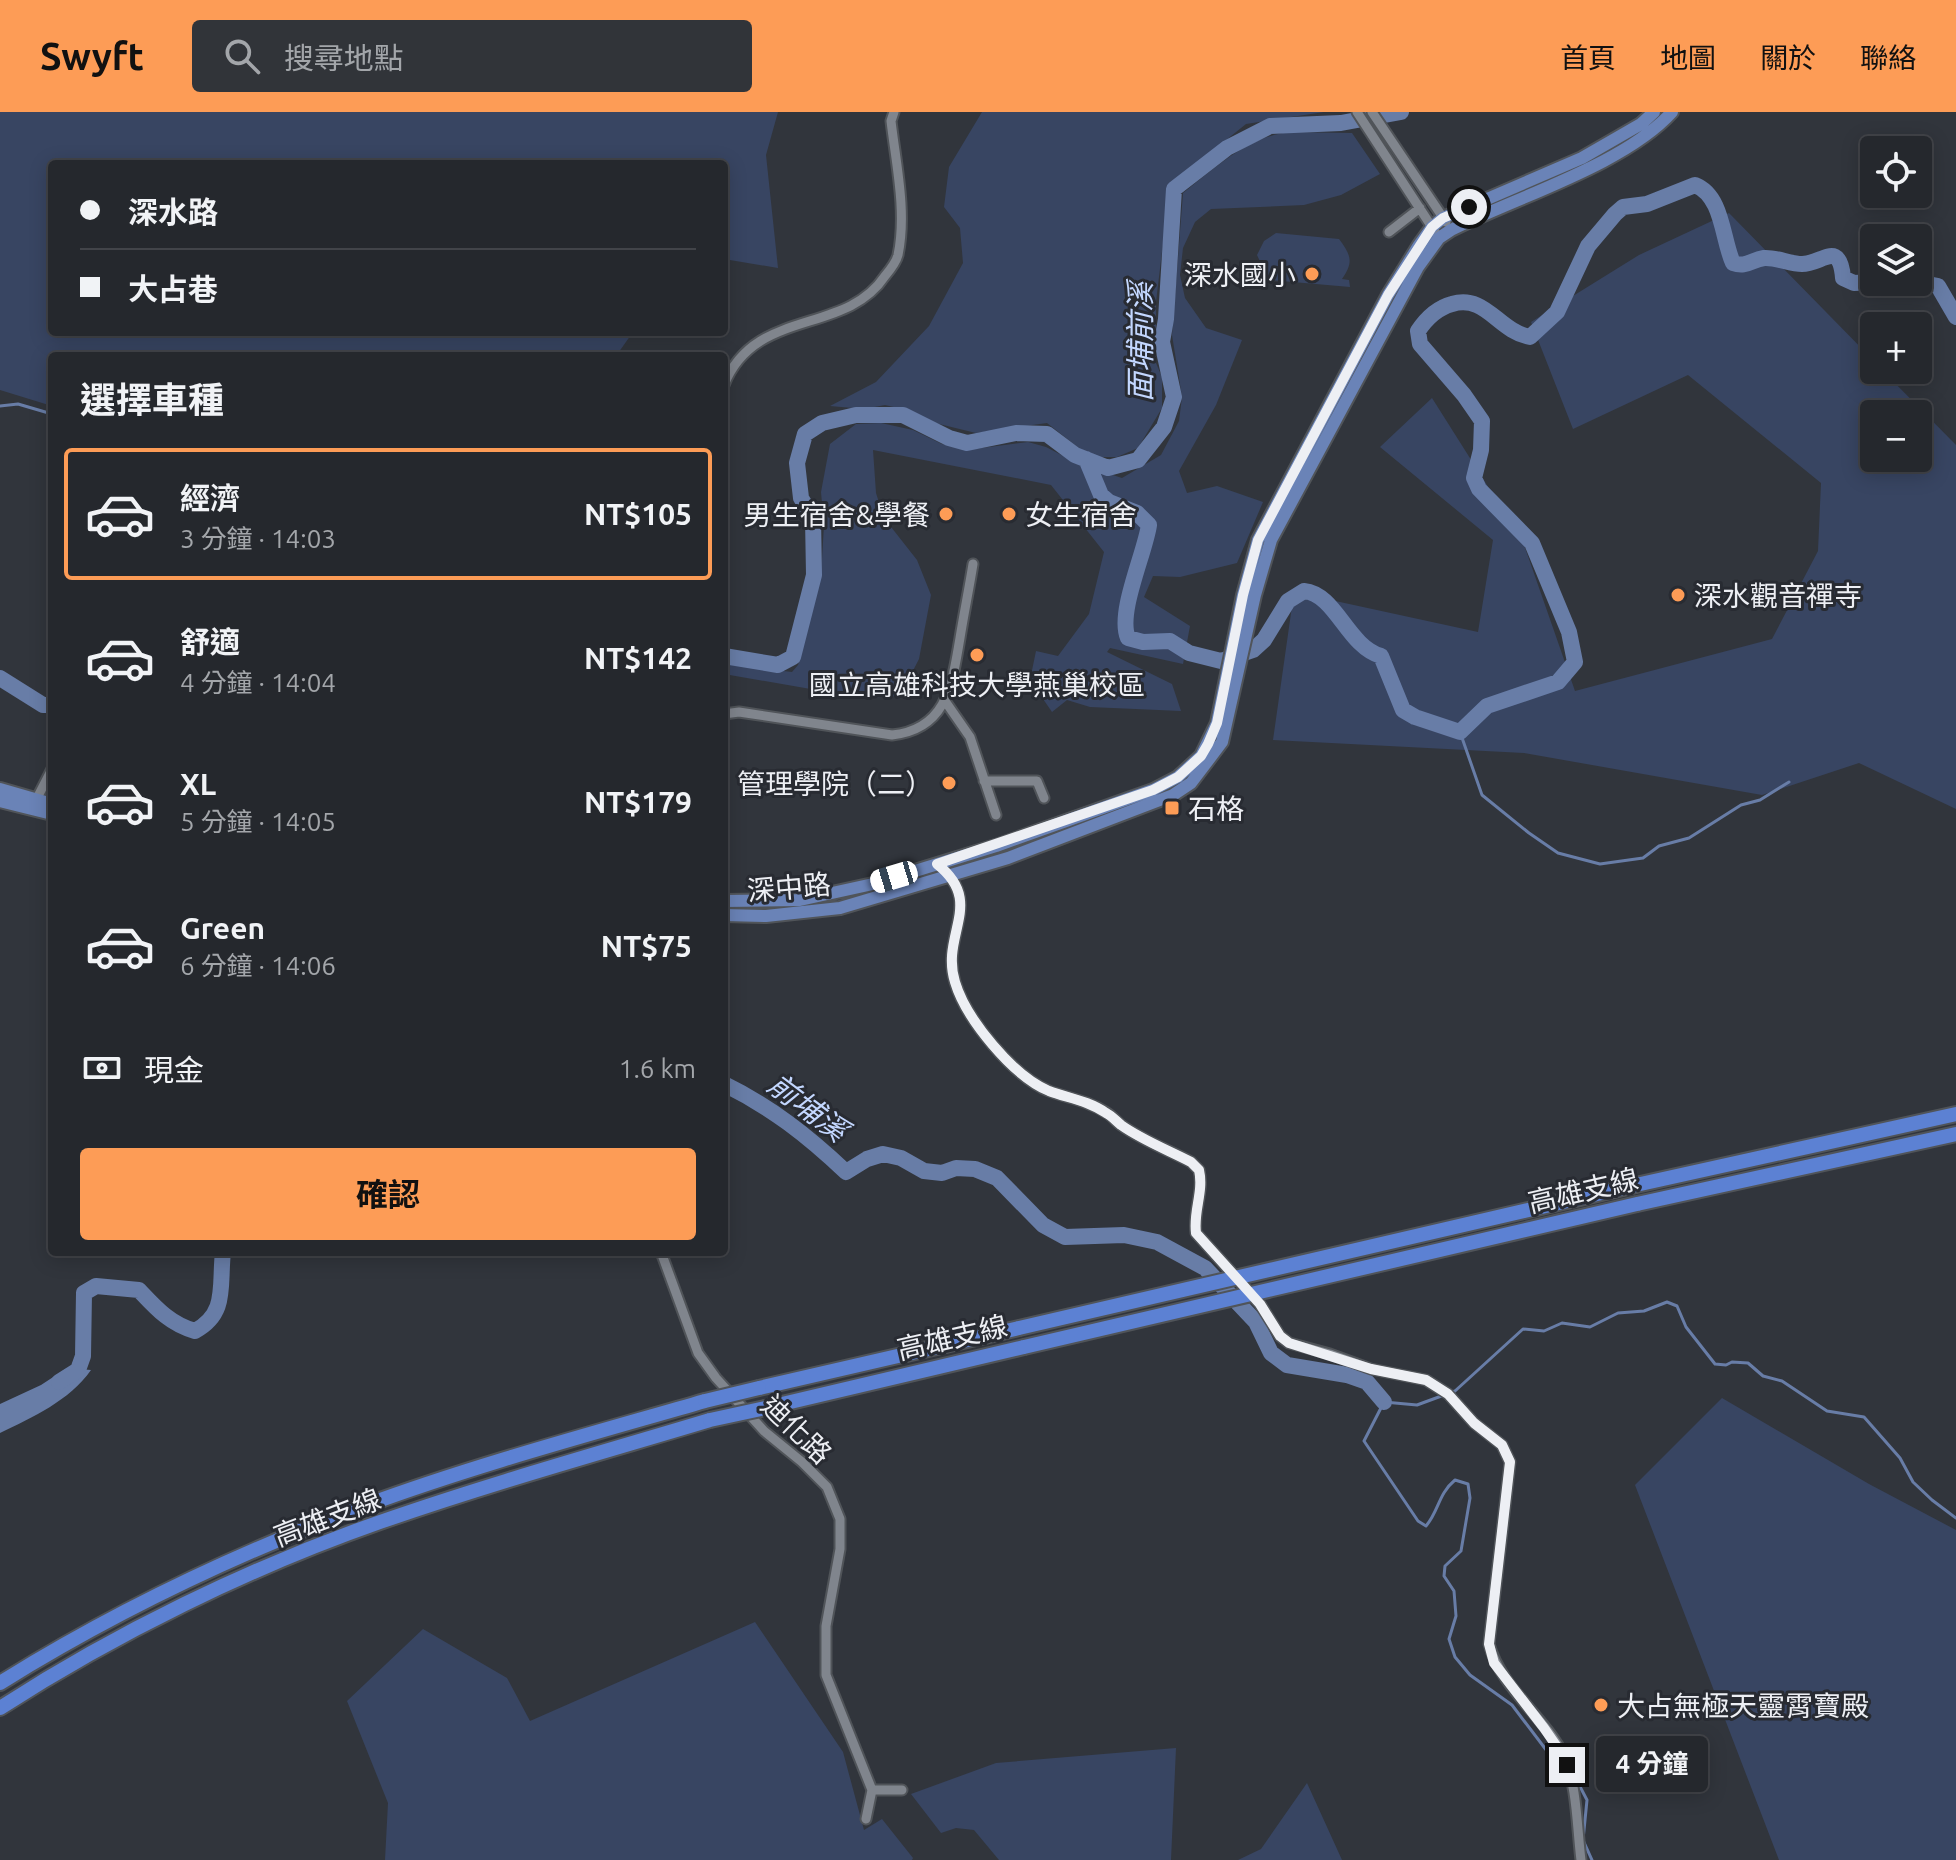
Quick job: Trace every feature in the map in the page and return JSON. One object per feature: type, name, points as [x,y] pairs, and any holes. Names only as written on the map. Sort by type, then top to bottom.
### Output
[{"type":"highway","name":"高雄支線","points":[[0,1683],[127,1612],[246,1553],[365,1506],[535,1450],[759,1388],[1956,1114]]},
{"type":"highway","name":"高雄支線","points":[[0,1708],[133,1631],[259,1571],[379,1523],[544,1469],[710,1420],[1637,1204],[1956,1134]]},
{"type":"main road","points":[[1223,720],[1258,540],[1388,295],[1436,233],[1443,218],[1582,158],[1641,124],[1654,112]]},
{"type":"main road","points":[[1436,233],[1451,230],[1585,170],[1660,125],[1672,112]]},
{"type":"main road","name":"深中路","points":[[728,901],[769,903],[822,897],[937,864],[1053,825],[1170,781],[1201,756],[1223,720]]},
{"type":"main road","name":"深中路","points":[[728,915],[766,916],[840,908],[954,879],[1173,795],[1191,783],[1219,749],[1223,720]]},
{"type":"main road","points":[[0,789],[48,812]]},
{"type":"main road","points":[[0,801],[48,804]]},
{"type":"street","points":[[728,375],[748,349],[768,334],[852,306],[881,282],[897,259],[902,220],[891,121],[894,112]]},
{"type":"street","points":[[1357,112],[1436,233]]},
{"type":"street","points":[[1372,112],[1451,230]]},
{"type":"street","points":[[1389,232],[1417,204]]},
{"type":"street","points":[[728,713],[739,712],[892,735],[920,727],[945,701],[951,688],[973,564]]},
{"type":"street","points":[[945,701],[970,737],[996,815]]},
{"type":"street","points":[[35,804],[48,777]]},
{"type":"street","points":[[984,781],[1037,781],[1044,798]]},
{"type":"street","points":[[937,864],[954,879],[960,904],[950,962],[955,984],[980,1026],[1011,1067],[1047,1090],[1106,1113],[1121,1125],[1191,1162],[1199,1170],[1201,1194],[1196,1233],[1260,1304],[1280,1336],[1289,1343],[1371,1369],[1426,1380],[1448,1394],[1474,1423],[1502,1445],[1510,1462],[1489,1644],[1494,1663],[1564,1757],[1572,1781],[1581,1860]]},
{"type":"street","name":"迪化路","points":[[662,1256],[698,1353],[716,1378],[764,1431],[827,1487],[840,1519],[840,1549],[826,1626],[826,1675],[872,1790]]},
{"type":"street","points":[[866,1819],[872,1790],[902,1790]]},
{"type":"shaded area","points":[[0,112],[778,112],[766,155],[778,268],[728,260],[728,160],[48,160],[48,336],[630,336],[619,352],[48,352],[48,405],[0,390]]},
{"type":"shaded area","points":[[982,112],[1324,112],[1246,124],[1170,185],[1156,302],[1156,363],[1162,377],[1162,408],[1138,448],[1117,457],[1099,457],[1080,449],[1047,423],[976,433],[935,423],[885,405],[864,409],[830,406],[876,382],[929,326],[963,263],[960,228],[944,207],[949,167]]},
{"type":"shaded area","points":[[1289,132],[1352,133],[1380,174],[1341,195],[1304,205],[1211,209],[1195,222],[1183,248],[1180,275],[1185,298],[1206,328],[1242,340],[1216,405],[1179,471],[1187,493],[1217,486],[1263,502],[1237,563],[1180,577],[1153,576],[1144,597],[1190,626],[1183,664],[1110,648],[1107,652],[1172,684],[1181,711],[1090,707],[1067,700],[1052,712],[1030,680],[1036,651],[1058,656],[1089,614],[1104,552],[1051,485],[873,450],[876,493],[884,518],[917,560],[931,595],[919,659],[900,696],[862,698],[728,675],[728,664],[792,672],[798,665],[821,575],[824,525],[821,492],[830,444],[856,424],[881,423],[913,430],[942,444],[966,450],[1028,442],[1122,478],[1161,455],[1179,421],[1182,397],[1172,335],[1183,193],[1245,147]]},
{"type":"shaded area","points":[[1729,213],[1860,347],[1860,384],[1896,384],[1912,400],[1860,400],[1860,472],[1932,472],[1932,421],[1956,445],[1956,809],[1859,763],[1762,795],[1524,753],[1273,740],[1294,592],[1478,632],[1493,540],[1380,447],[1432,398],[1523,542],[1575,691],[1772,639],[1818,551],[1821,483],[1688,375],[1573,429],[1531,322],[1639,255]]},
{"type":"shaded area","points":[[1276,233],[1339,239],[1350,259],[1342,279],[1349,280],[1350,287],[1248,278],[1249,269],[1264,270],[1257,255],[1264,241]]},
{"type":"shaded area","points":[[67,1368],[91,1370],[61,1399],[0,1433],[0,1404],[41,1385]]},
{"type":"shaded area","points":[[1722,1398],[1869,1484],[1956,1530],[1956,1860],[1779,1860],[1635,1485]]},
{"type":"shaded area","points":[[755,1622],[843,1752],[864,1830],[882,1819],[912,1860],[385,1860],[388,1803],[347,1701],[423,1629],[507,1678],[530,1721]]},
{"type":"shaded area","points":[[1176,1748],[1171,1860],[999,1860],[974,1830],[956,1828],[941,1833],[911,1794],[996,1763]]},
{"type":"shaded area","points":[[1307,1783],[1342,1860],[1238,1860],[1261,1849]]},
{"type":"waterway","name":"面埔前溪","points":[[728,657],[778,665],[793,657],[814,575],[813,518],[801,498],[797,463],[805,434],[822,423],[856,415],[903,415],[949,438],[967,443],[1016,433],[1047,434],[1075,455],[1108,468],[1138,460],[1164,427],[1174,397],[1162,342],[1174,189],[1227,148],[1270,126],[1341,123],[1401,112]]},
{"type":"waterway","points":[[1086,459],[1101,495],[1109,502],[1137,513],[1149,525],[1126,614],[1128,638],[1143,642],[1170,641],[1189,653],[1221,661],[1253,650],[1264,640],[1288,601],[1304,591],[1315,594],[1325,601],[1359,642],[1381,656],[1403,710],[1460,732],[1487,706],[1558,682],[1575,662],[1569,632],[1532,543],[1479,489],[1474,478],[1481,450],[1482,421],[1420,344],[1418,331],[1432,314],[1452,304],[1474,304],[1509,328],[1530,337],[1557,312],[1588,246],[1615,214],[1623,207],[1647,204],[1695,185],[1711,198],[1716,208],[1733,263],[1745,264],[1769,258],[1802,264],[1834,256],[1841,266],[1843,278],[1860,283]]},
{"type":"waterway","points":[[1932,285],[1938,286],[1956,317]]},
{"type":"waterway","points":[[0,406],[18,404],[48,413]]},
{"type":"waterway","name":"面埔前溪","points":[[0,678],[43,705],[48,705]]},
{"type":"waterway","points":[[1460,732],[1482,795],[1558,853],[1600,864],[1643,858],[1659,846],[1689,838],[1741,805],[1760,800],[1789,782]]},
{"type":"waterway","name":"前埔溪","points":[[728,1086],[788,1123],[846,1172],[867,1159],[883,1154],[901,1158],[924,1171],[942,1173],[956,1168],[975,1169],[997,1178],[1043,1225],[1065,1237],[1124,1235],[1157,1242],[1205,1268],[1256,1322],[1271,1353],[1287,1365],[1347,1375],[1367,1382],[1384,1402]]},
{"type":"waterway","name":"前埔溪","points":[[59,1382],[78,1370],[83,1356],[84,1293],[96,1286],[139,1290],[171,1320],[195,1331],[206,1324],[217,1307],[223,1256]]},
{"type":"waterway","points":[[1563,1767],[1550,1755],[1512,1705],[1470,1675],[1455,1657],[1449,1639],[1456,1616],[1454,1591],[1444,1576],[1445,1566],[1461,1551],[1470,1498],[1468,1484],[1455,1480],[1445,1491],[1426,1526],[1418,1521],[1364,1441],[1384,1402],[1417,1405],[1455,1391],[1523,1329],[1544,1331],[1562,1323],[1590,1327],[1618,1313],[1644,1311],[1667,1302],[1677,1306],[1686,1327],[1715,1364],[1748,1363],[1763,1376],[1782,1381],[1827,1411],[1864,1417],[1900,1458],[1913,1482],[1956,1518]]},
{"type":"waterway","points":[[1575,1777],[1587,1800],[1583,1840],[1592,1860]]},
{"type":"place","name":"深水國小","points":[[1312,274]]},
{"type":"place","name":"男生宿舍&學餐","points":[[946,514]]},
{"type":"place","name":"女生宿舍","points":[[1009,514]]},
{"type":"place","name":"深水觀音禪寺","points":[[1678,595]]},
{"type":"place","name":"國立高雄科技大學燕巢校區","points":[[977,655]]},
{"type":"place","name":"管理學院（二）","points":[[949,783]]},
{"type":"place","name":"石格","points":[[1172,808]]},
{"type":"place","name":"大占無極天靈霄寶殿","points":[[1601,1705]]},
{"type":"route","points":[[1469,207],[1443,218],[1419,245],[1388,295],[1258,540],[1243,595],[1217,723],[1201,756],[1178,777],[1153,790],[937,864],[951,875],[960,893],[950,962],[955,984],[987,1037],[1011,1067],[1047,1090],[1089,1104],[1145,1139],[1191,1162],[1199,1170],[1202,1181],[1196,1233],[1260,1304],[1280,1336],[1289,1343],[1371,1369],[1426,1380],[1448,1394],[1474,1423],[1502,1445],[1510,1462],[1489,1644],[1494,1663],[1544,1728],[1567,1765]]}]
